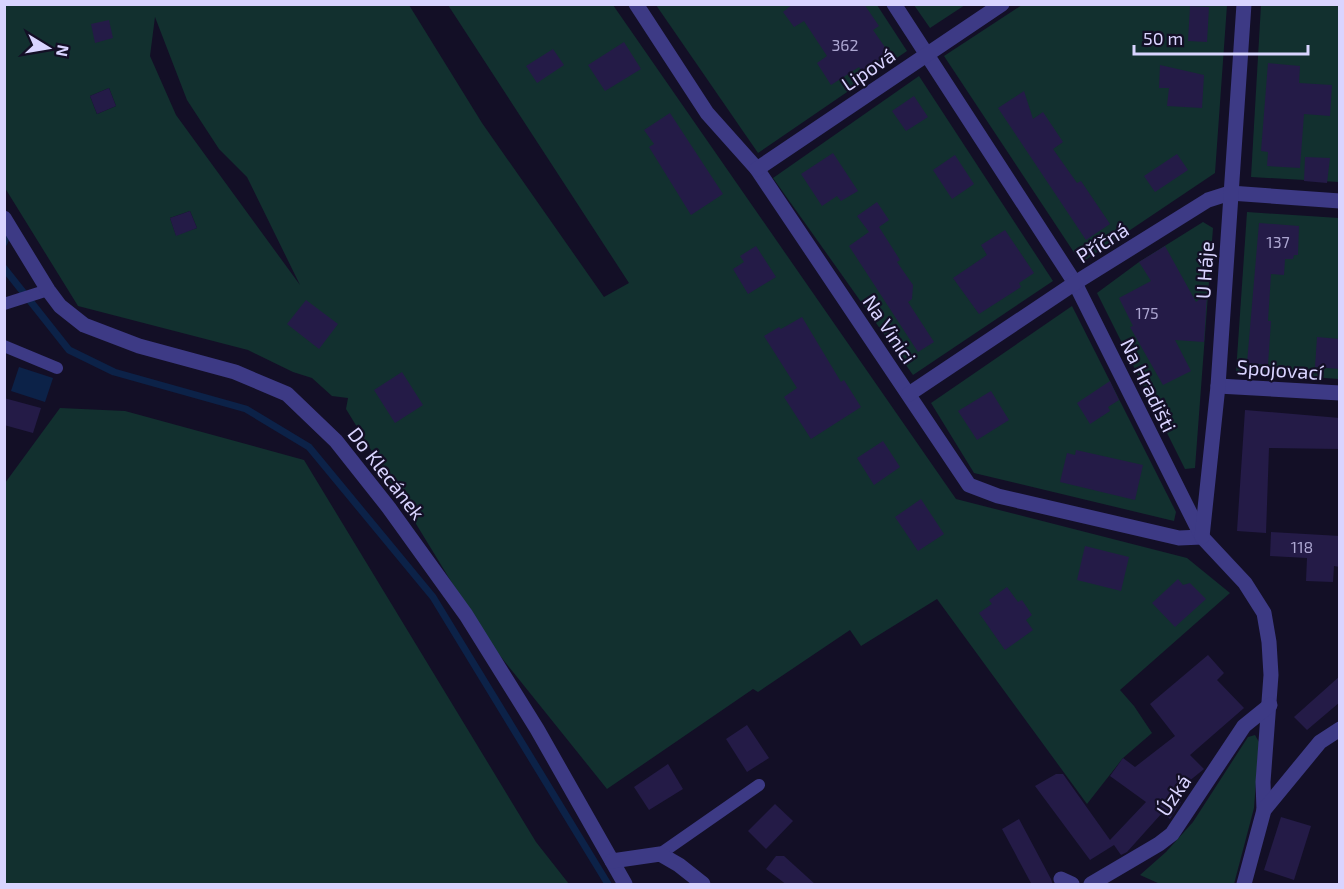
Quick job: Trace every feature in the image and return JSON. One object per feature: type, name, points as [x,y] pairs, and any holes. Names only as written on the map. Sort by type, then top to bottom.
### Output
[{"type":"street","name":"Na Vinici","points":[[636,4],[707,113],[757,169],[969,485],[998,496],[1179,538],[1202,537]]},
{"type":"street","name":"Na Hradišti","points":[[894,4],[1075,283],[1202,537],[1245,583],[1264,614],[1270,653],[1270,705],[1263,782],[1264,810]]},
{"type":"street","name":"Lipová","points":[[757,169],[1002,4]]},
{"type":"street","name":"U Háje","points":[[1202,537],[1218,386],[1244,4]]},
{"type":"street","name":"Příčná","points":[[909,394],[1075,283],[1208,200],[1230,193],[1340,201]]},
{"type":"street","name":"Do Klecánek","points":[[4,218],[48,290],[60,306],[84,325],[139,346],[236,372],[287,394],[336,441],[389,508],[466,615],[537,729],[625,885]]},
{"type":"street","name":"Spojovací","points":[[1218,386],[1340,393]]},
{"type":"street","name":"Úzká","points":[[1091,885],[1173,834],[1244,726],[1270,705]]},
{"type":"street","points":[[1244,885],[1264,810],[1320,742],[1340,729]]},
{"type":"street","points":[[612,861],[660,854],[679,865],[703,885]]},
{"type":"lane","points":[[7,303],[48,290]]},
{"type":"lane","points":[[4,346],[57,368]]},
{"type":"lane","points":[[660,854],[759,785]]},
{"type":"green space","points":[[5,5],[409,5],[482,123],[604,297],[629,283],[448,5],[613,5],[956,499],[1187,558],[1230,593],[1120,690],[1152,733],[1123,758],[1087,804],[937,599],[861,646],[850,630],[758,692],[753,689],[607,789],[485,637],[346,409],[348,398],[332,396],[312,378],[293,372],[248,350],[78,306],[5,188]],"holes":[[[155,17],[187,100],[219,149],[247,177],[300,285],[176,115],[150,56]],[[109,88],[116,106],[97,114],[90,96]],[[190,211],[197,228],[176,235],[170,218]]]},
{"type":"green space","points":[[656,5],[877,5],[907,51],[758,153]]},
{"type":"green space","points":[[914,5],[965,5],[930,28]]},
{"type":"green space","points":[[1022,5],[1227,5],[1215,173],[1081,263],[944,56]]},
{"type":"green space","points":[[1261,5],[1339,5],[1339,182],[1251,177]]},
{"type":"green space","points":[[919,76],[1053,281],[913,375],[773,178]]},
{"type":"green space","points":[[1247,212],[1339,218],[1339,379],[1236,372]]},
{"type":"green space","points":[[1203,222],[1213,228],[1195,468],[1185,469],[1097,293],[1139,262]]},
{"type":"green space","points":[[1072,306],[1176,512],[1174,521],[974,473],[931,403]]},
{"type":"green space","points":[[60,408],[125,411],[304,460],[536,842],[569,884],[5,884],[5,483]]},
{"type":"green space","points":[[1255,735],[1259,742],[1254,808],[1234,884],[1160,884],[1140,875],[1166,852],[1193,822],[1248,737]]},
{"type":"water","points":[[19,367],[53,378],[45,402],[11,391]]},
{"type":"building","points":[[793,4],[864,4],[879,26],[873,30],[889,53],[862,71],[859,67],[831,85],[817,63],[827,56],[804,21],[794,27],[783,12]]},
{"type":"building","points":[[1190,6],[1209,7],[1207,42],[1188,41]]},
{"type":"building","points":[[109,20],[113,38],[95,43],[91,24]]},
{"type":"building","points":[[624,42],[641,69],[605,91],[588,65]]},
{"type":"building","points":[[553,49],[564,65],[537,83],[526,66]]},
{"type":"building","points":[[1268,63],[1300,66],[1299,83],[1332,85],[1330,116],[1304,114],[1300,168],[1267,166],[1268,152],[1261,151]]},
{"type":"building","points":[[1160,65],[1204,75],[1202,108],[1167,106],[1169,88],[1159,88]]},
{"type":"building","points":[[109,88],[116,106],[97,114],[90,96]]},
{"type":"building","points":[[1024,91],[1033,119],[1043,112],[1063,142],[1053,149],[1077,183],[1081,181],[1110,224],[1086,240],[998,108]]},
{"type":"building","points":[[914,96],[928,117],[906,131],[892,111]]},
{"type":"building","points":[[670,113],[723,194],[691,215],[649,147],[654,144],[644,130]]},
{"type":"building","points":[[833,153],[858,191],[841,201],[837,196],[822,206],[801,174]]},
{"type":"building","points":[[1177,154],[1188,170],[1155,192],[1144,176]]},
{"type":"building","points":[[955,155],[974,184],[952,199],[933,170]]},
{"type":"building","points":[[1305,157],[1330,158],[1327,183],[1304,181]]},
{"type":"building","points":[[877,202],[889,220],[879,227],[900,260],[897,262],[913,285],[912,299],[908,302],[934,342],[918,352],[849,246],[869,232],[857,216]]},
{"type":"building","points":[[190,211],[197,228],[176,236],[170,218]]},
{"type":"building","points":[[1259,223],[1299,226],[1298,255],[1294,255],[1293,259],[1285,259],[1284,275],[1271,274],[1268,365],[1247,363]]},
{"type":"building","points":[[1005,230],[1034,273],[1019,283],[1021,287],[979,314],[953,278],[987,255],[981,245]]},
{"type":"building","points":[[756,246],[776,277],[748,294],[733,269],[744,262],[740,256]]},
{"type":"building","points":[[1165,246],[1196,302],[1207,294],[1204,342],[1175,340],[1191,371],[1163,385],[1130,327],[1133,326],[1119,298],[1151,281],[1139,262]]},
{"type":"building","points":[[306,300],[338,324],[319,349],[287,324]]},
{"type":"building","points":[[802,317],[841,382],[844,380],[861,407],[811,439],[784,397],[797,388],[764,336]]},
{"type":"building","points":[[1317,337],[1340,339],[1340,369],[1315,367]]},
{"type":"building","points":[[402,372],[423,405],[395,423],[374,390]]},
{"type":"building","points":[[1110,381],[1119,400],[1108,407],[1110,411],[1090,424],[1077,403]]},
{"type":"building","points":[[991,391],[1009,420],[977,440],[958,411]]},
{"type":"building","points":[[4,398],[41,408],[33,433],[4,425]]},
{"type":"building","points":[[1245,410],[1340,418],[1340,449],[1269,448],[1266,533],[1237,531]]},
{"type":"building","points":[[883,441],[900,467],[874,485],[857,458]]},
{"type":"building","points":[[1076,450],[1143,465],[1135,500],[1060,482],[1067,453],[1075,455]]},
{"type":"building","points":[[921,499],[944,534],[918,551],[895,517]]},
{"type":"building","points":[[1271,532],[1340,536],[1340,567],[1334,566],[1333,582],[1306,581],[1307,558],[1270,556]]},
{"type":"building","points":[[1085,546],[1129,557],[1121,591],[1077,580]]},
{"type":"building","points":[[1178,579],[1183,585],[1190,583],[1206,599],[1175,627],[1152,603]]},
{"type":"building","points":[[1007,587],[1018,602],[1022,600],[1032,615],[1026,620],[1033,630],[1005,650],[979,613],[992,604],[989,600]]},
{"type":"building","points":[[1208,655],[1224,673],[1217,680],[1244,708],[1190,755],[1204,769],[1172,795],[1181,802],[1170,819],[1162,813],[1127,852],[1121,855],[1114,845],[1090,860],[1035,786],[1056,774],[1063,774],[1110,840],[1146,802],[1110,776],[1123,758],[1135,767],[1175,736],[1150,704]]},
{"type":"building","points":[[1340,676],[1340,702],[1307,730],[1294,717]]},
{"type":"building","points":[[747,725],[769,758],[747,772],[726,739]]},
{"type":"building","points":[[668,764],[683,789],[649,810],[634,787]]},
{"type":"building","points":[[775,804],[793,821],[766,849],[748,831]]},
{"type":"building","points":[[1281,817],[1311,826],[1294,880],[1264,870]]},
{"type":"building","points":[[1019,819],[1053,885],[1032,885],[1002,829]]},
{"type":"building","points":[[776,856],[784,856],[816,885],[787,885],[766,869]]},
{"type":"waterway","points":[[4,243],[6,238]]},
{"type":"waterway","points":[[4,268],[69,350],[114,372],[246,409],[309,447],[433,597],[608,884]]}]
